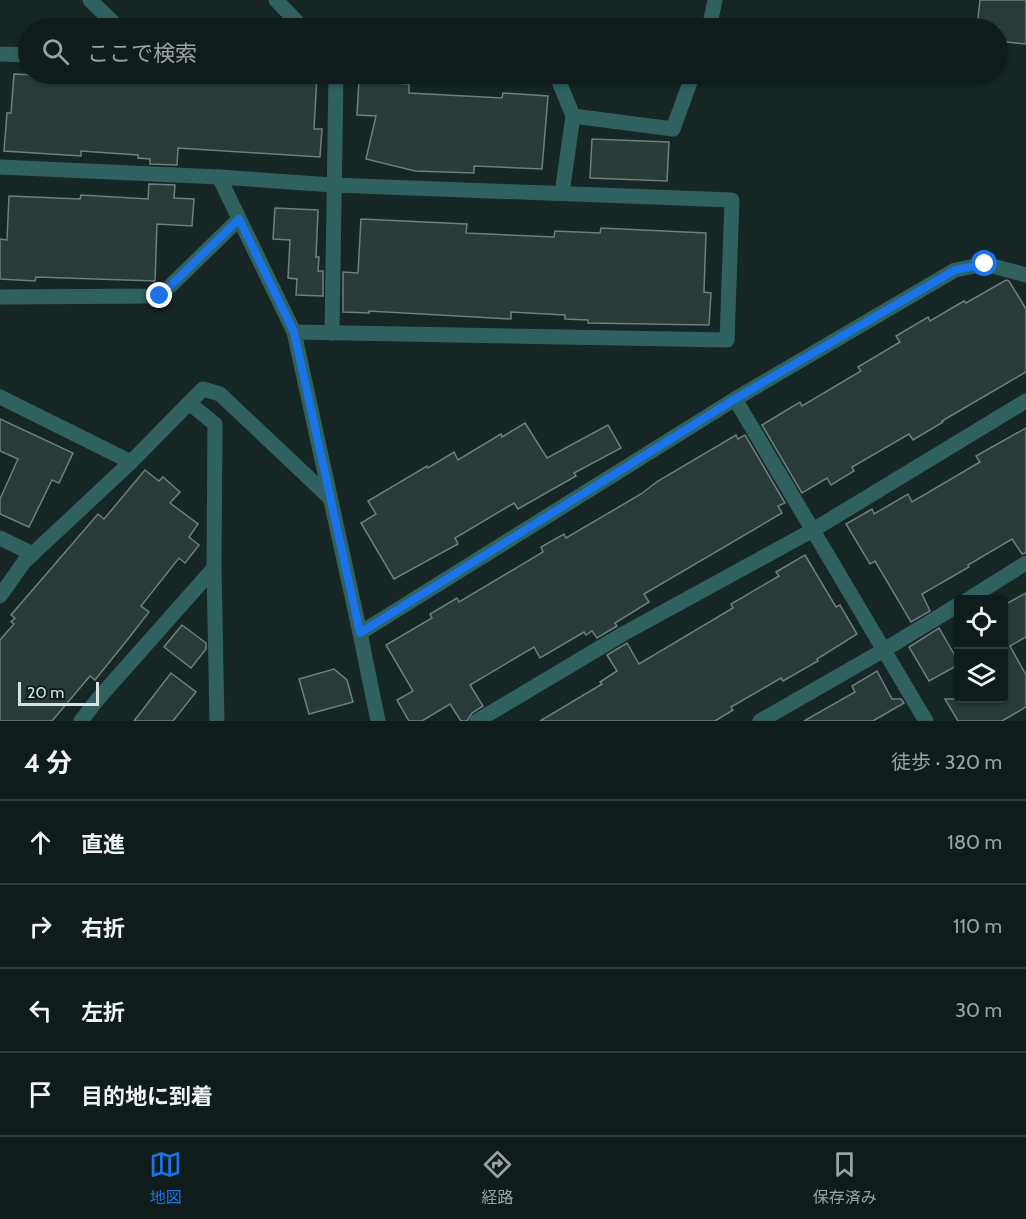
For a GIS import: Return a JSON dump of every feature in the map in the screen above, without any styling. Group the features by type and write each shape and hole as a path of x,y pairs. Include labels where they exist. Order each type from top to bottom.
{"street":[{"path":"90,0 109,18"},
{"path":"276,0 293,18"},
{"path":"711,18 715,0"},
{"path":"0,54 18,55"},
{"path":"332,333 336,84"},
{"path":"560,84 573,116 562,193"},
{"path":"573,116 673,129 689,84"},
{"path":"0,167 219,177 333,185 732,200 727,340 294,332"},
{"path":"219,177 294,332 378,721"},
{"path":"0,297 160,296 239,219"},
{"path":"360,633 735,399 955,270 985,264 1026,275"},
{"path":"0,596 24,562 131,462 203,389 220,394 330,498"},
{"path":"0,397 131,462"},
{"path":"735,399 926,721"},
{"path":"477,721 623,634 813,530 1026,401"},
{"path":"189,403 215,424 214,568 217,721"},
{"path":"0,538 33,554"},
{"path":"975,595 1026,563"},
{"path":"81,721 214,568"},
{"path":"760,721 954,607"}],"building":[{"path":"980,0 1026,0 1026,44 1008,42 1008,18 978,18"},
{"path":"14,74 18,74 18,84 317,84 314,129 322,129 320,157 178,148 177,165 150,164 150,159 138,158 138,155 81,151 81,156 4,151 7,113 11,113"},
{"path":"359,84 409,84 409,93 502,98 503,93 548,96 542,169 474,166 474,173 415,171 366,159 376,116 357,115"},
{"path":"592,139 669,142 667,181 590,178"},
{"path":"149,184 175,185 174,198 194,199 192,226 157,224 155,281 36,277 35,281 0,279 0,239 7,240 9,196 80,199 81,195 148,199"},
{"path":"275,208 318,210 316,257 319,257 318,271 323,271 323,296 296,295 297,279 288,278 290,240 273,239"},
{"path":"361,219 467,224 466,233 554,237 555,231 600,233 601,228 706,233 704,292 711,293 709,325 588,323 588,320 565,319 565,315 511,312 511,319 369,311 369,313 343,312 343,272 358,273"},
{"path":"1006,280 1009,281 1026,309 1026,372 913,440 909,434 852,467 854,471 831,485 827,478 802,493 762,425 800,402 802,406 861,371 858,367 900,342 896,336 928,317 930,321"},
{"path":"0,419 73,453 59,483 52,480 29,527 0,514 0,499 18,459 0,451"},
{"path":"525,423 547,458 608,425 621,448 574,473 576,476 518,509 514,503 455,538 458,544 394,579 361,523 376,514 368,501 454,452 458,460 501,434 502,437"},
{"path":"1026,428 1026,553 1022,554 1012,539 968,565 969,567 922,594 930,611 911,622 875,561 870,564 846,524 872,509 874,514 908,494 912,502 980,462 976,456"},
{"path":"736,435 738,439 745,435 785,503 778,506 782,513 644,594 649,602 615,623 617,626 597,638 592,631 586,635 584,632 540,658 534,647 470,685 483,706 472,713 467,721 461,721 450,704 422,721 409,721 397,700 413,691 386,645 432,618 430,614 457,598 459,602 543,552 541,547 564,534 566,538"},
{"path":"145,470 159,481 163,477 180,492 170,503 198,524 189,537 199,545 185,563 179,558 141,606 149,612 128,639 95,680 90,676 52,721 0,721 0,640 14,624 11,622 15,618 11,615 98,514 104,519"},
{"path":"805,555 836,607 840,605 857,634 817,659 818,661 783,681 781,678 731,707 733,710 715,721 540,721 602,684 600,682 617,671 607,655 627,643 639,664 733,608 731,604 779,576 776,572"},
{"path":"1026,593 1026,637 1010,646 1026,675 1026,707 1002,721 958,721 945,699 954,699 954,703 1008,703 1008,603"},
{"path":"182,625 206,643 206,649 191,668 164,647"},
{"path":"939,628 954,654 954,667 929,681 909,647"},
{"path":"334,669 347,680 353,702 309,714 299,679"},
{"path":"877,671 892,699 901,699 904,703 873,721 804,721 855,692 852,686"},
{"path":"171,673 196,692 173,721 134,721"}],"route":[{"path":"160,296 239,219 294,332 360,633 735,399 955,270 985,264"}]}
